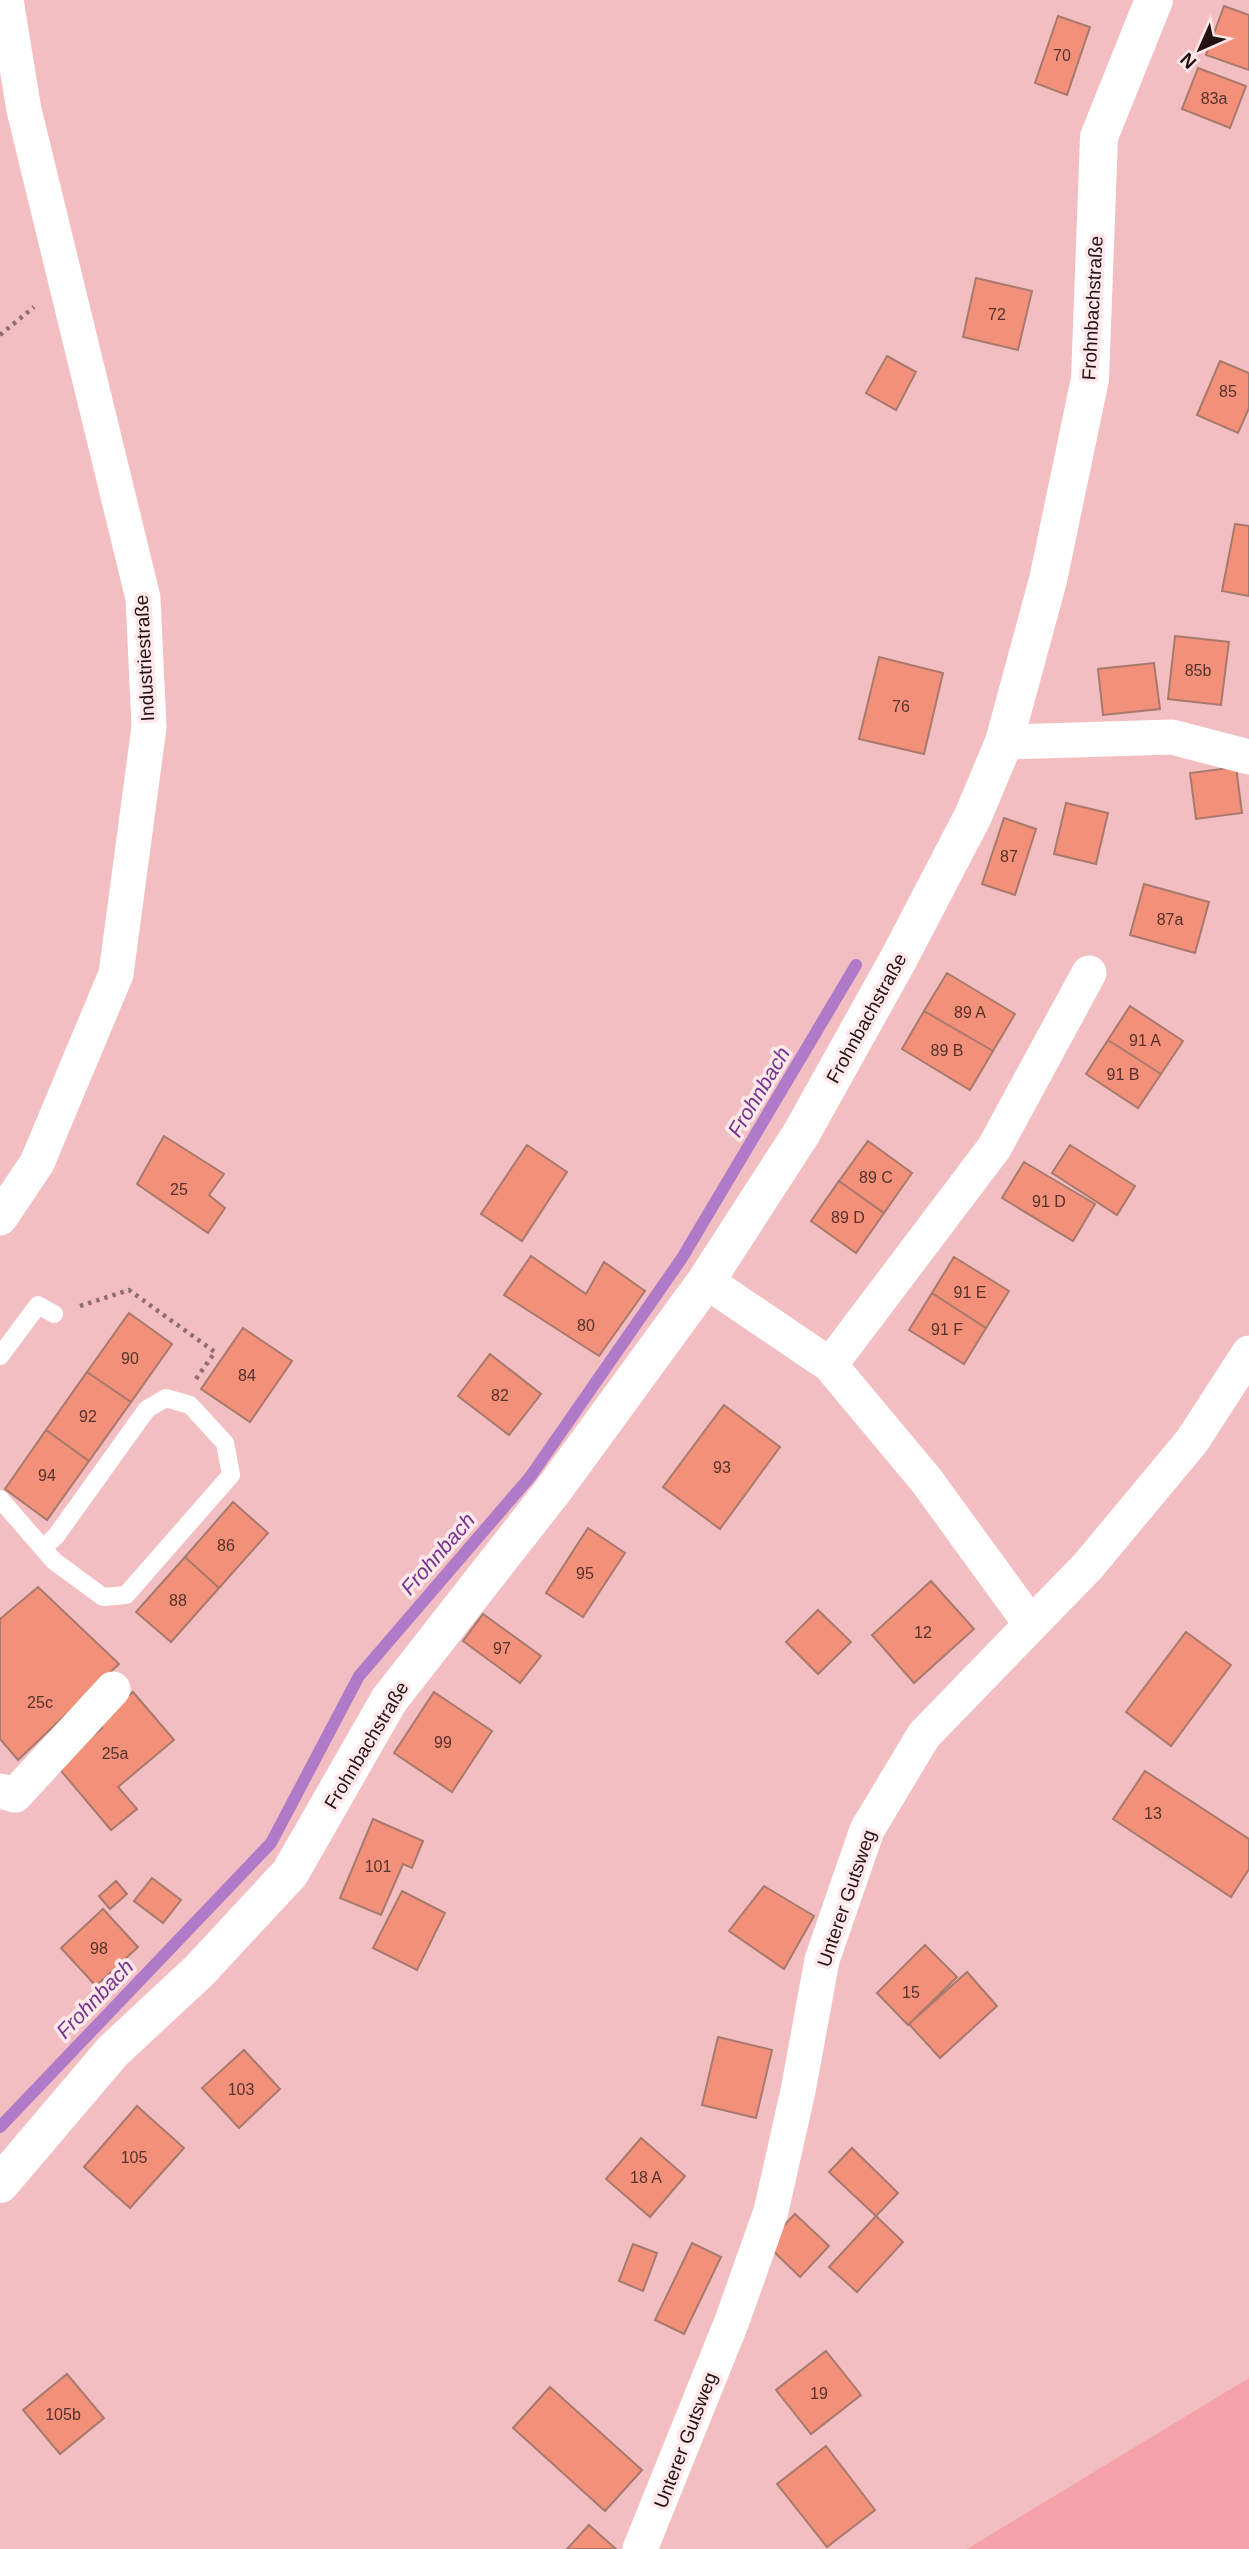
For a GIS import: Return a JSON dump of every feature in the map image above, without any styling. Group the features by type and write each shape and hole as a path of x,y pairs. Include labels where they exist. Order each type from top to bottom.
{"street":[{"name":"Industriestraße","path":"0,1218 37,1163 116,974 149,727 143,598 24,110 6,0"},
{"name":"Frohnbachstraße","path":"0,2184 113,2051 199,1971 290,1873 389,1700 555,1488 706,1281 801,1134 899,958 973,817 1004,743 1048,580 1090,379 1099,137 1154,0"},
{"path":"1004,743 1172,737 1249,757"},
{"path":"830,1365 994,1148 1089,973"},
{"path":"706,1281 830,1365 926,1480 1030,1623"},
{"name":"Unterer Gutsweg","path":"640,2549 732,2321 771,2211 798,2091 822,1959 867,1830 924,1735 1088,1566 1192,1441 1249,1353"},
{"path":"0,1790 15,1796 113,1689"}],"lane":[{"path":"0,1356 38,1305 54,1314"},
{"path":"0,1499 54,1561 103,1597 126,1595 231,1475 225,1443 190,1405 166,1398 146,1409 56,1536 43,1548"}],"path":[{"path":"54,1314 129,1290 215,1352 180,1402"}],"shaded area":[{"path":"1249,2378 1249,2549 967,2549"}],"building":[{"path":"1224,6 1249,15 1249,70 1206,55"},
{"path":"1058,16 1090,27 1067,95 1035,83"},
{"path":"1198,68 1246,86 1230,128 1182,109"},
{"path":"976,278 1032,291 1018,350 963,337"},
{"path":"887,356 916,372 896,410 866,393"},
{"path":"1220,361 1249,373 1249,408 1238,433 1197,415"},
{"path":"1235,524 1249,526 1249,596 1222,591"},
{"path":"1175,636 1229,642 1221,705 1168,699"},
{"path":"879,657 943,673 924,754 859,739"},
{"path":"1154,663 1160,709 1103,715 1098,669"},
{"path":"1236,767 1242,813 1196,819 1190,773"},
{"path":"1066,803 1108,813 1096,864 1054,854"},
{"path":"1004,818 1036,829 1015,895 982,884"},
{"path":"1144,884 1209,902 1195,953 1130,935"},
{"path":"947,973 1015,1014 993,1051 924,1011"},
{"path":"1130,1006 1183,1041 1161,1074 1108,1040"},
{"path":"924,1011 993,1051 970,1090 902,1049"},
{"path":"1108,1040 1161,1074 1138,1108 1086,1074"},
{"path":"164,1136 224,1174 209,1195 225,1208 208,1233 137,1184"},
{"path":"868,1141 912,1173 884,1213 839,1181"},
{"path":"527,1145 567,1172 522,1241 481,1214"},
{"path":"1070,1145 1135,1186 1117,1215 1052,1173"},
{"path":"1024,1162 1095,1204 1073,1241 1002,1198"},
{"path":"839,1181 884,1213 856,1253 811,1221"},
{"path":"531,1256 586,1294 604,1262 645,1291 599,1356 504,1295"},
{"path":"954,1257 1009,1291 986,1328 932,1293"},
{"path":"932,1293 986,1328 964,1364 909,1330"},
{"path":"129,1313 172,1344 131,1402 87,1372"},
{"path":"243,1328 292,1361 250,1422 201,1389"},
{"path":"490,1354 541,1394 509,1435 458,1396"},
{"path":"87,1372 131,1402 89,1461 46,1430"},
{"path":"724,1405 780,1447 720,1529 663,1487"},
{"path":"46,1430 89,1461 47,1520 5,1489"},
{"path":"233,1502 268,1533 219,1588 185,1557"},
{"path":"588,1528 625,1553 583,1617 546,1593"},
{"path":"185,1557 219,1588 171,1642 136,1612"},
{"path":"931,1581 974,1629 914,1683 872,1635"},
{"path":"38,1587 119,1664 18,1760 0,1739 0,1619"},
{"path":"818,1610 851,1642 818,1674 786,1642"},
{"path":"483,1614 541,1656 520,1683 463,1641"},
{"path":"1186,1632 1231,1665 1171,1746 1126,1712"},
{"path":"133,1692 174,1740 118,1787 137,1809 111,1830 57,1766 102,1728 97,1722"},
{"path":"434,1692 492,1731 452,1792 394,1753"},
{"path":"1145,1771 1249,1839 1249,1869 1231,1897 1113,1819"},
{"path":"373,1819 423,1841 412,1868 403,1864 381,1915 340,1898"},
{"path":"152,1878 181,1900 163,1923 134,1901"},
{"path":"116,1881 127,1894 110,1909 99,1896"},
{"path":"764,1886 814,1916 784,1969 729,1931"},
{"path":"402,1891 445,1913 417,1970 373,1948"},
{"path":"103,1909 138,1947 96,1986 61,1948"},
{"path":"925,1945 957,1977 908,2025 877,1993"},
{"path":"967,1972 997,2006 940,2058 909,2024"},
{"path":"718,2037 772,2050 756,2118 702,2105"},
{"path":"244,2050 280,2089 239,2128 202,2088"},
{"path":"137,2106 184,2148 130,2208 84,2167"},
{"path":"641,2138 685,2176 650,2217 606,2179"},
{"path":"852,2148 898,2193 876,2216 829,2172"},
{"path":"795,2214 829,2246 800,2277 766,2244"},
{"path":"876,2216 903,2242 857,2292 829,2267"},
{"path":"692,2243 721,2257 684,2334 655,2320"},
{"path":"633,2244 657,2253 643,2291 619,2281"},
{"path":"826,2351 861,2395 811,2434 776,2390"},
{"path":"67,2374 104,2418 60,2454 23,2410"},
{"path":"550,2387 642,2470 605,2511 513,2428"},
{"path":"826,2446 875,2510 827,2547 777,2484"},
{"path":"589,2525 616,2549 567,2549"}],"waterway":[{"name":"Frohnbach","path":"0,2127 271,1843 359,1676 530,1477 682,1258 856,965"}]}
